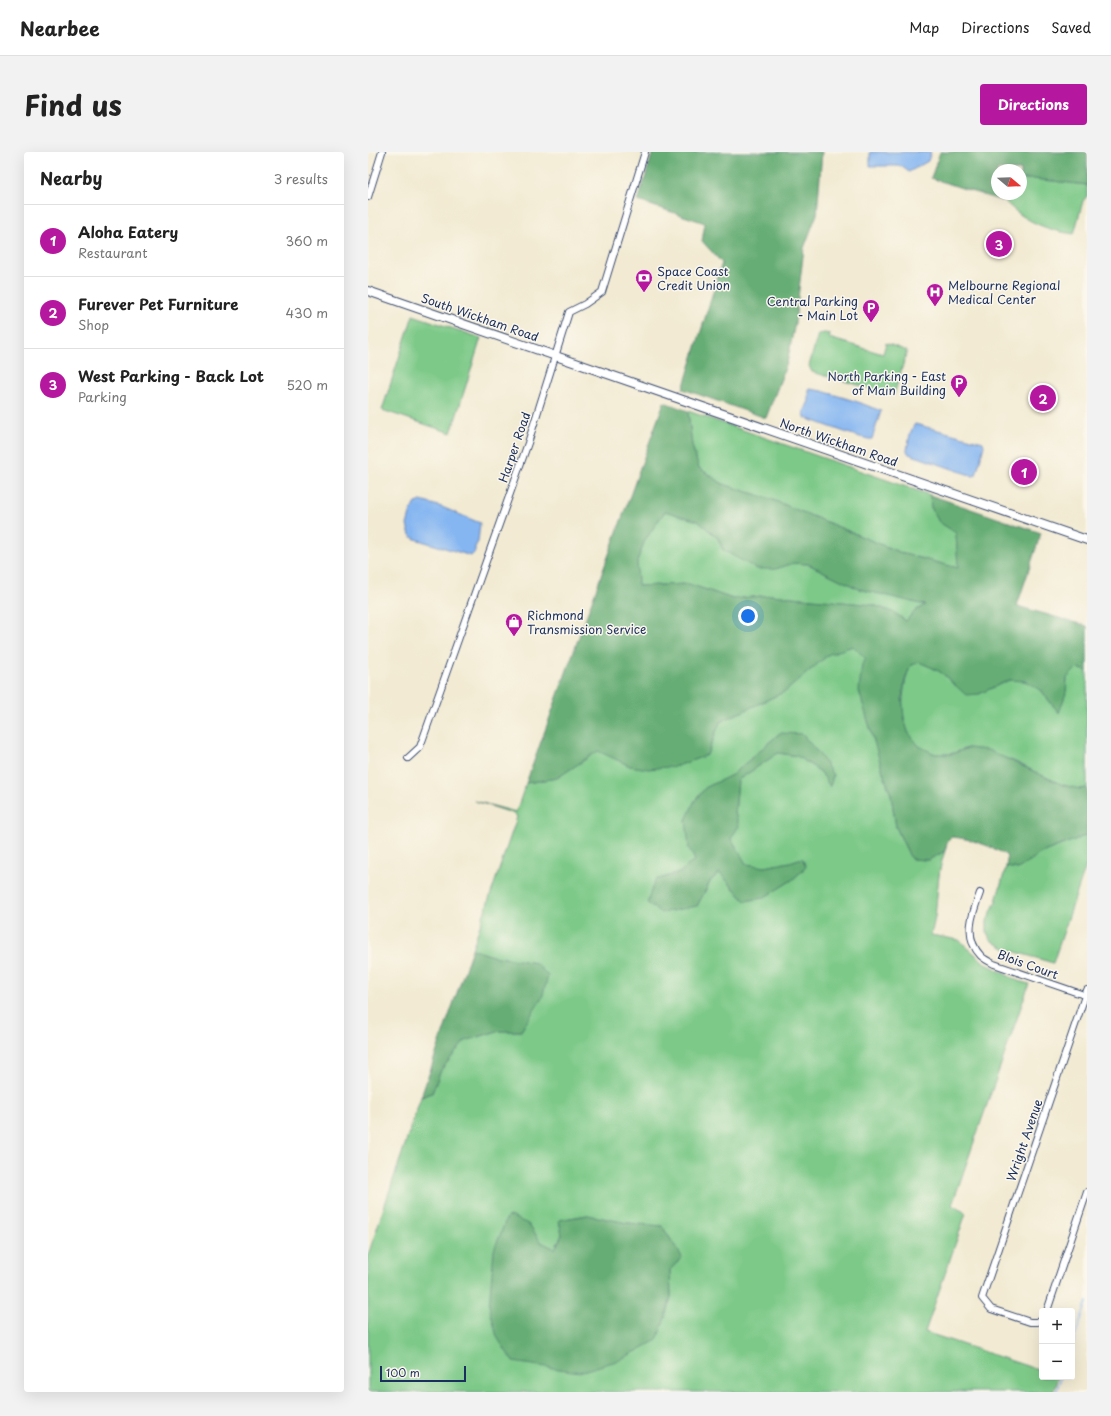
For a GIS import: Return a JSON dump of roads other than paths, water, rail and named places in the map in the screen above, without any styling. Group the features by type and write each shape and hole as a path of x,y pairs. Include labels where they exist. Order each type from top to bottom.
{"main road":[{"name":"South Wickham Road","path":"368,291 584,366"},
{"name":"North Wickham Road","path":"584,366 1087,540"}],"street":[{"path":"368,197 382,152"},
{"name":"Harper Road","path":"408,758 420,747 528,444 569,312 585,304 602,292 645,152"},
{"name":"Blois Court","path":"980,893 971,916 970,935 974,947 981,957 994,964 1086,994"},
{"name":"Wright Avenue","path":"1039,1321 1030,1322 991,1309 982,1298 1086,994"},
{"path":"1048,1308 1087,1192"}],"water":[{"path":"870,152 931,152 928,161 909,172 901,166 870,166"},
{"path":"809,389 822,391 858,402 881,411 872,439 851,434 805,418 804,412 809,401"},
{"path":"915,424 983,442 984,446 976,475 973,476 909,454 907,451 909,441"},
{"path":"421,501 442,507 480,523 478,542 475,547 475,552 471,556 415,539 410,535 407,525 410,514 414,504"}],"waterway":[{"path":"1073,1344 1087,1302"},
{"path":"1056,1392 1060,1380"}],"place":[{"name":"West Parking - Back Lot","path":"999,244"},
{"name":"Space Coast Credit Union","path":"644,293"},
{"name":"Melbourne Regional Medical Center","path":"935,307"},
{"name":"Central Parking - Main Lot","path":"871,323"},
{"name":"North Parking - East of Main Building","path":"959,398"},
{"name":"Furever Pet Furniture","path":"1043,398"},
{"name":"Aloha Eatery","path":"1024,472"},
{"name":"Richmond Transmission Service","path":"514,637"}]}
